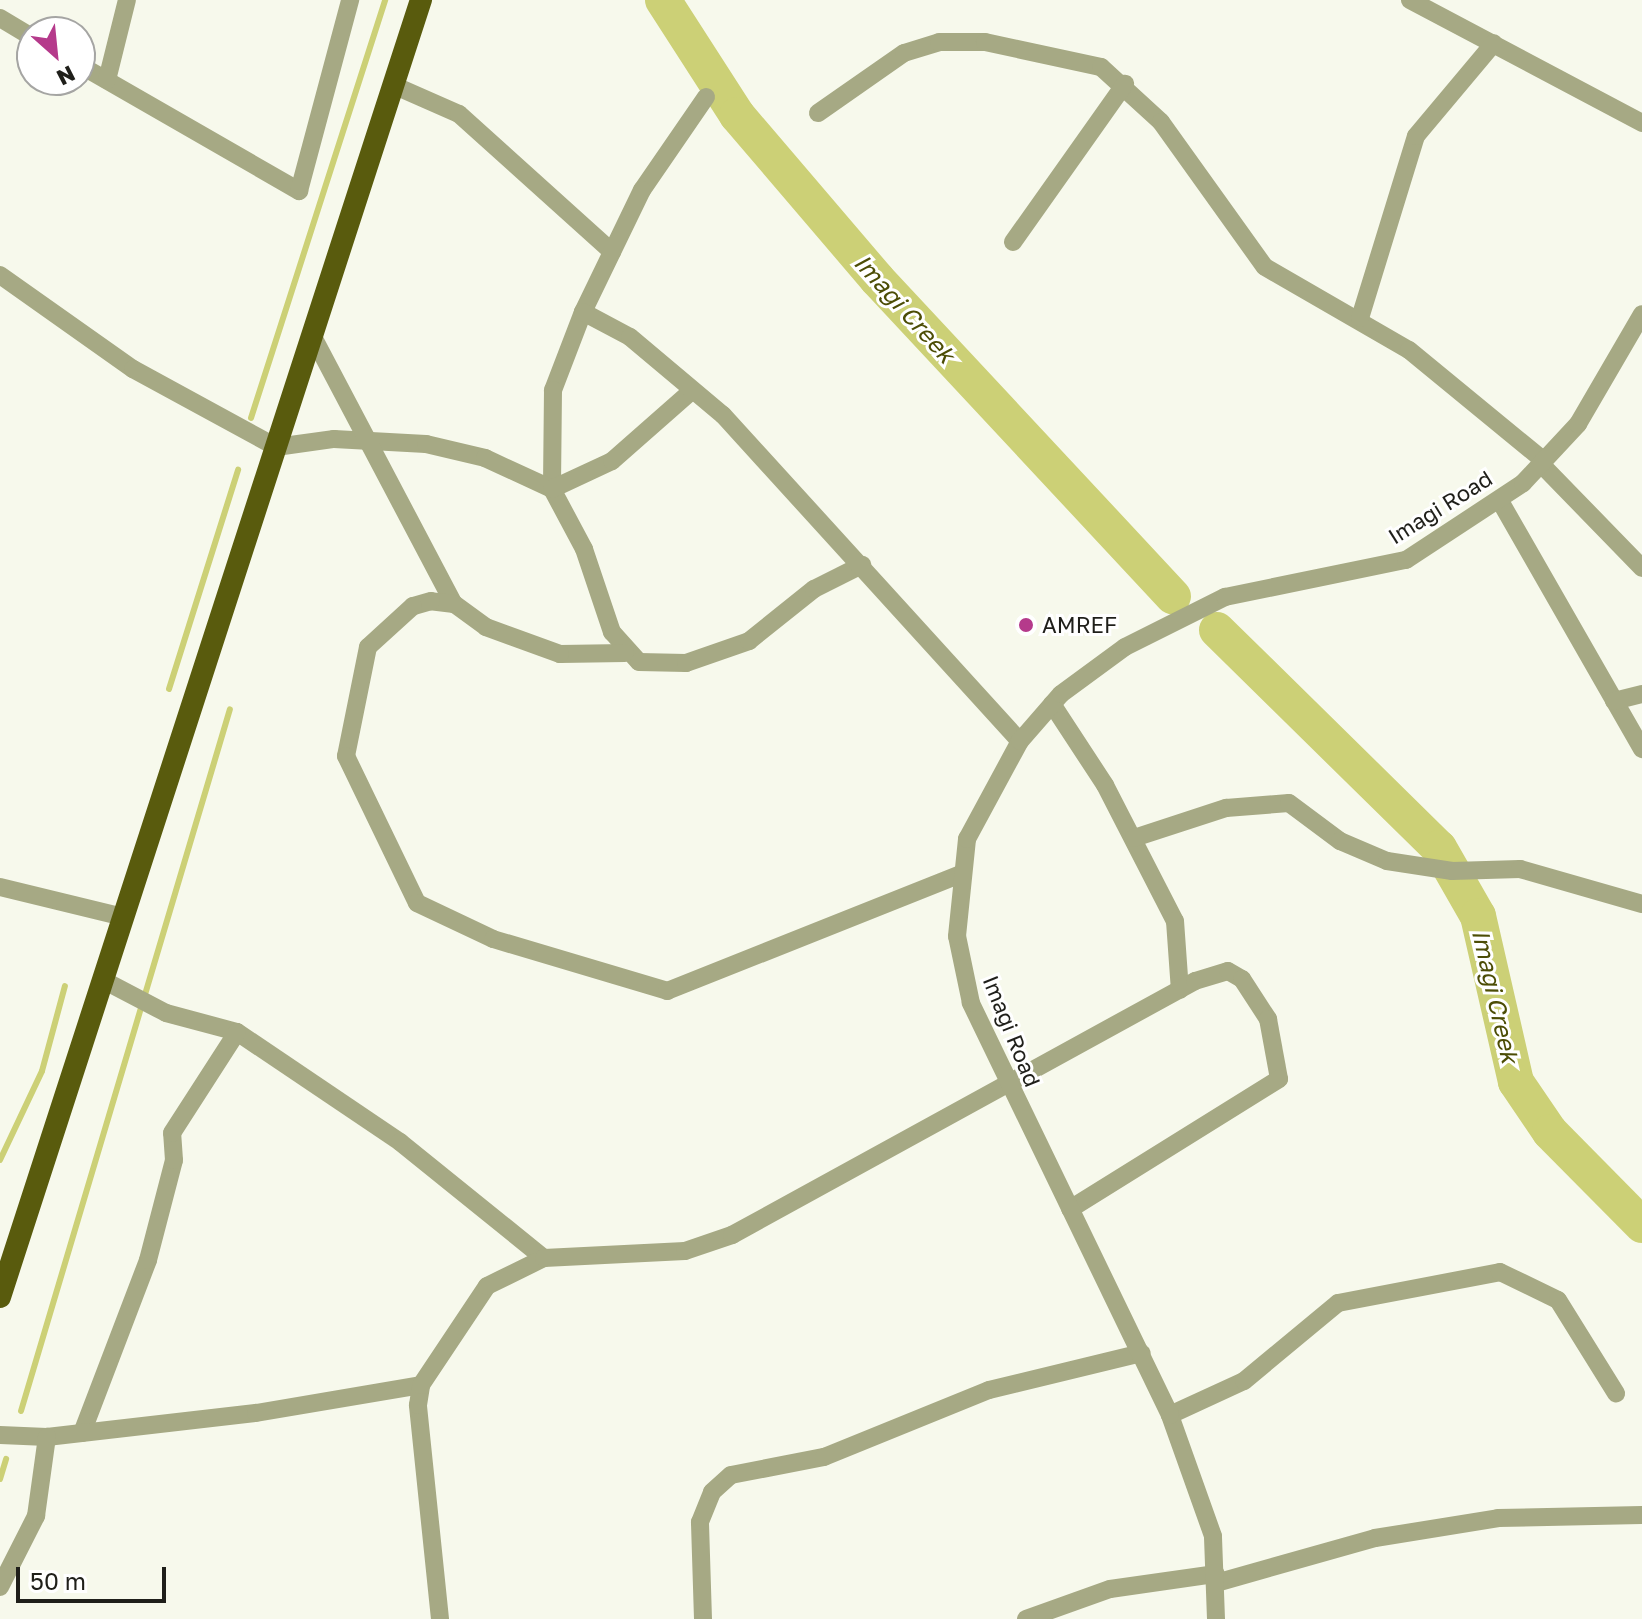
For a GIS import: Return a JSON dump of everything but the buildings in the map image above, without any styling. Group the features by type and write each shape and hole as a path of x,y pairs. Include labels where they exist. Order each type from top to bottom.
{"highway":[{"path":"0,1297 421,0"}],"street":[{"path":"107,80 127,0"},
{"path":"96,74 299,191 350,0"},
{"path":"1410,0 1642,123"},
{"path":"818,113 904,53 939,42 1043,51 1101,67 1125,84 1265,267 1360,318 1543,463 1642,568"},
{"path":"1360,318 1416,136 1494,43"},
{"path":"1013,242 1125,84"},
{"path":"393,85 459,114 612,252"},
{"path":"625,653 575,528 552,489 553,390 583,312 612,252 673,138 706,97"},
{"path":"0,275 133,369 276,447 366,442 459,449 552,489 612,461 689,393"},
{"path":"583,312 630,337 689,393 723,415 1020,741"},
{"name":"Imagi Road","path":"1216,1619 1213,1536 1170,1415 1009,1089 961,966 959,875 979,807 1020,741 1052,704 1125,647 1225,597 1406,560 1500,501 1543,463 1578,424 1642,314"},
{"path":"312,335 454,604 519,643 593,658 625,653 666,666 749,641 814,589 862,565"},
{"path":"1500,501 1642,749"},
{"path":"454,604 413,606 368,647 346,756 401,882 441,917 667,991 959,875"},
{"path":"1614,701 1642,694"},
{"path":"1052,704 1134,838 1175,921 1180,990"},
{"path":"1134,838 1226,808 1289,803 1340,841 1387,861 1452,871 1520,869 1642,904"},
{"path":"0,887 123,917"},
{"path":"440,1619 417,1435 421,1385 487,1286 544,1258 685,1251 732,1235 1009,1089 1180,990 1228,971 1242,979 1268,1019 1279,1079 1070,1209"},
{"path":"103,980 166,1013 237,1032 400,1142 544,1258"},
{"path":"82,1433 148,1260 174,1160 172,1133 237,1032"},
{"path":"1170,1415 1244,1381 1338,1303 1500,1272 1558,1300 1616,1393"},
{"path":"703,1619 700,1522 712,1492 731,1475 824,1457 989,1390 1142,1353"},
{"path":"0,1435 47,1437 82,1433 421,1385"},
{"path":"0,1587 36,1516 47,1437"},
{"path":"1026,1619 1110,1589 1216,1579 1375,1538 1498,1518 1642,1515"}],"waterway":[{"path":"251,418 385,0"},
{"name":"Imagi Creek","path":"663,0 737,115 877,279 1173,596"},
{"path":"169,689 238,470"},
{"name":"Imagi Creek","path":"1217,630 1439,848 1478,916 1516,1082 1550,1132 1642,1225"},
{"path":"21,1411 230,709"},
{"path":"0,1160 42,1071 65,986"},
{"path":"0,1479 6,1459"}],"place":[{"name":"AMREF","path":"1026,625"}]}
